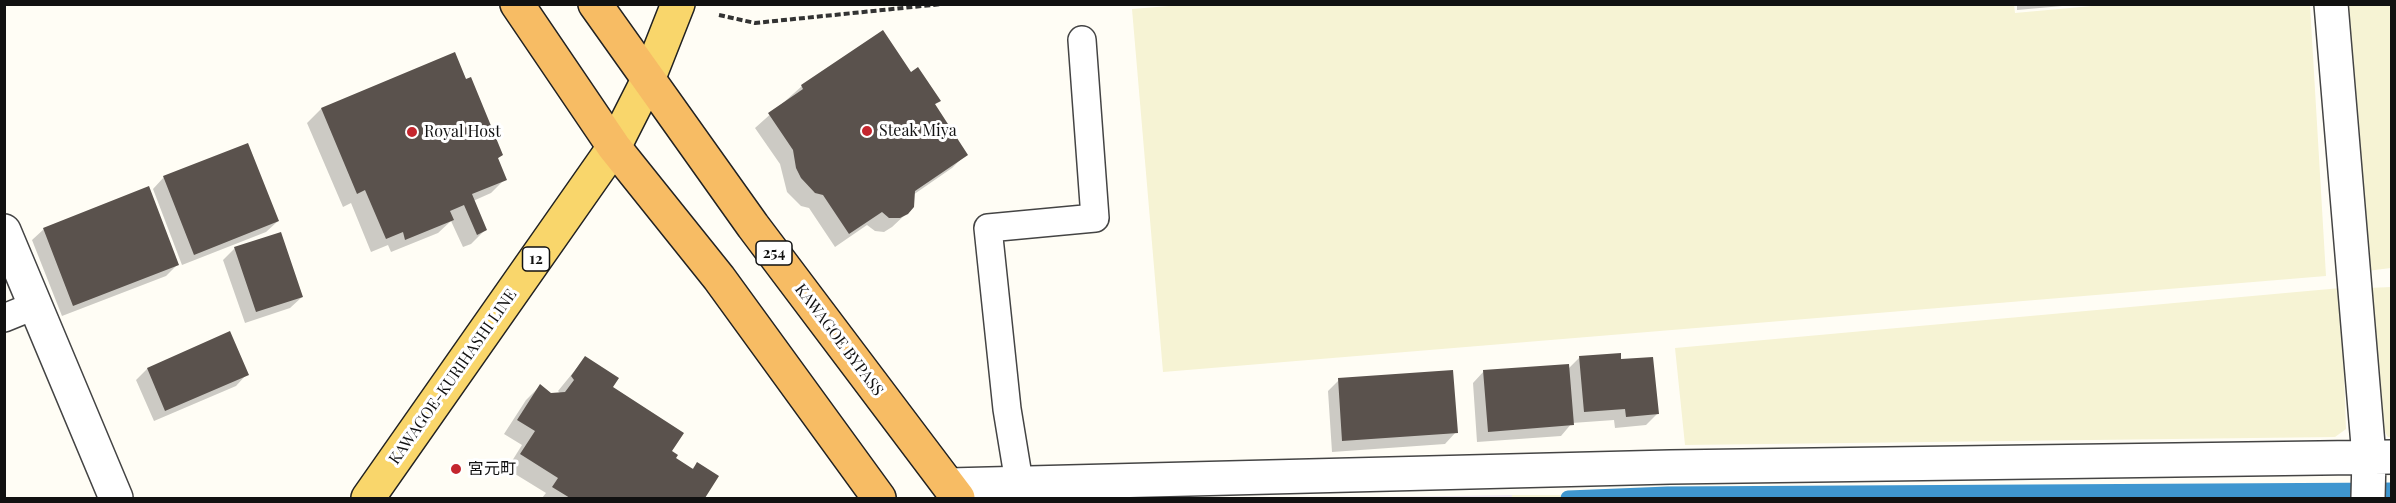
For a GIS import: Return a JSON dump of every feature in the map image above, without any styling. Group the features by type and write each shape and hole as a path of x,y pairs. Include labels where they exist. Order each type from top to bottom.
{"highway":[{"path":"518,4 614,147 719,278 879,498"},
{"name":"KAWAGOE BYPASS","path":"595,4 753,226 953,492"}],"main road":[{"name":"KAWAGOE-KURIHASHI LINE","path":"368,498 614,147 648,80 677,5"}],"street":[{"path":"2331,4 2380,457 2368,498"},
{"path":"4,231 116,498"},
{"path":"953,492 1019,482 1670,467 2380,457"}],"lane":[{"path":"1019,482 1007,409 988,228 1095,218 1082,40"},
{"path":"4,318 36,305"}],"path":[{"path":"677,5 755,22 942,4"}],"shaded area":[{"path":"2014,4 2015,13 2114,4 2310,5 2326,276 1163,372 1132,9 1181,5"},
{"path":"2345,5 2391,5 2391,268 2367,271"},
{"path":"2391,287 2391,437 2388,437 2381,426 2368,288"},
{"path":"2341,288 2346,429 2335,437 1685,445 1675,348"},
{"path":"1512,495 1512,498 1317,498"},
{"path":"1512,495 2351,497 2351,498 1512,498"}],"building":[{"name":"Steak Miya","path":"883,30 911,72 918,67 941,101 935,104 968,155 915,191 914,207 908,214 900,218 889,218 882,212 849,234 823,195 815,193 801,178 796,168 793,150 768,113 803,89 801,85"},
{"name":"Royal Host","path":"455,52 466,79 471,77 503,155 498,158 507,180 472,194 487,230 477,235 464,205 450,211 454,220 405,240 403,232 386,239 365,190 357,194 321,108"},
{"path":"248,143 279,221 194,255 163,176"},
{"path":"149,186 179,265 73,306 43,228"},
{"path":"281,232 303,297 256,312 234,247"},
{"path":"230,331 249,375 165,411 147,368"},
{"path":"1621,353 1621,359 1653,357 1659,414 1626,417 1625,409 1584,412 1579,356"},
{"path":"585,356 619,378 613,387 684,433 672,451 678,455 676,458 693,469 697,462 719,476 705,498 570,498 552,487 558,478 520,454 535,431 517,420 540,384 551,393 565,392 574,380 571,376"},
{"path":"1569,364 1574,425 1488,432 1483,370"},
{"path":"1453,370 1458,433 1342,441 1338,378"}],"waterway":[{"path":"1568,498 1668,494 2392,490"}],"place":[{"name":"Steak Miya","path":"867,131"},
{"name":"Royal Host","path":"412,132"},
{"name":"宮元町","path":"456,469"}]}
